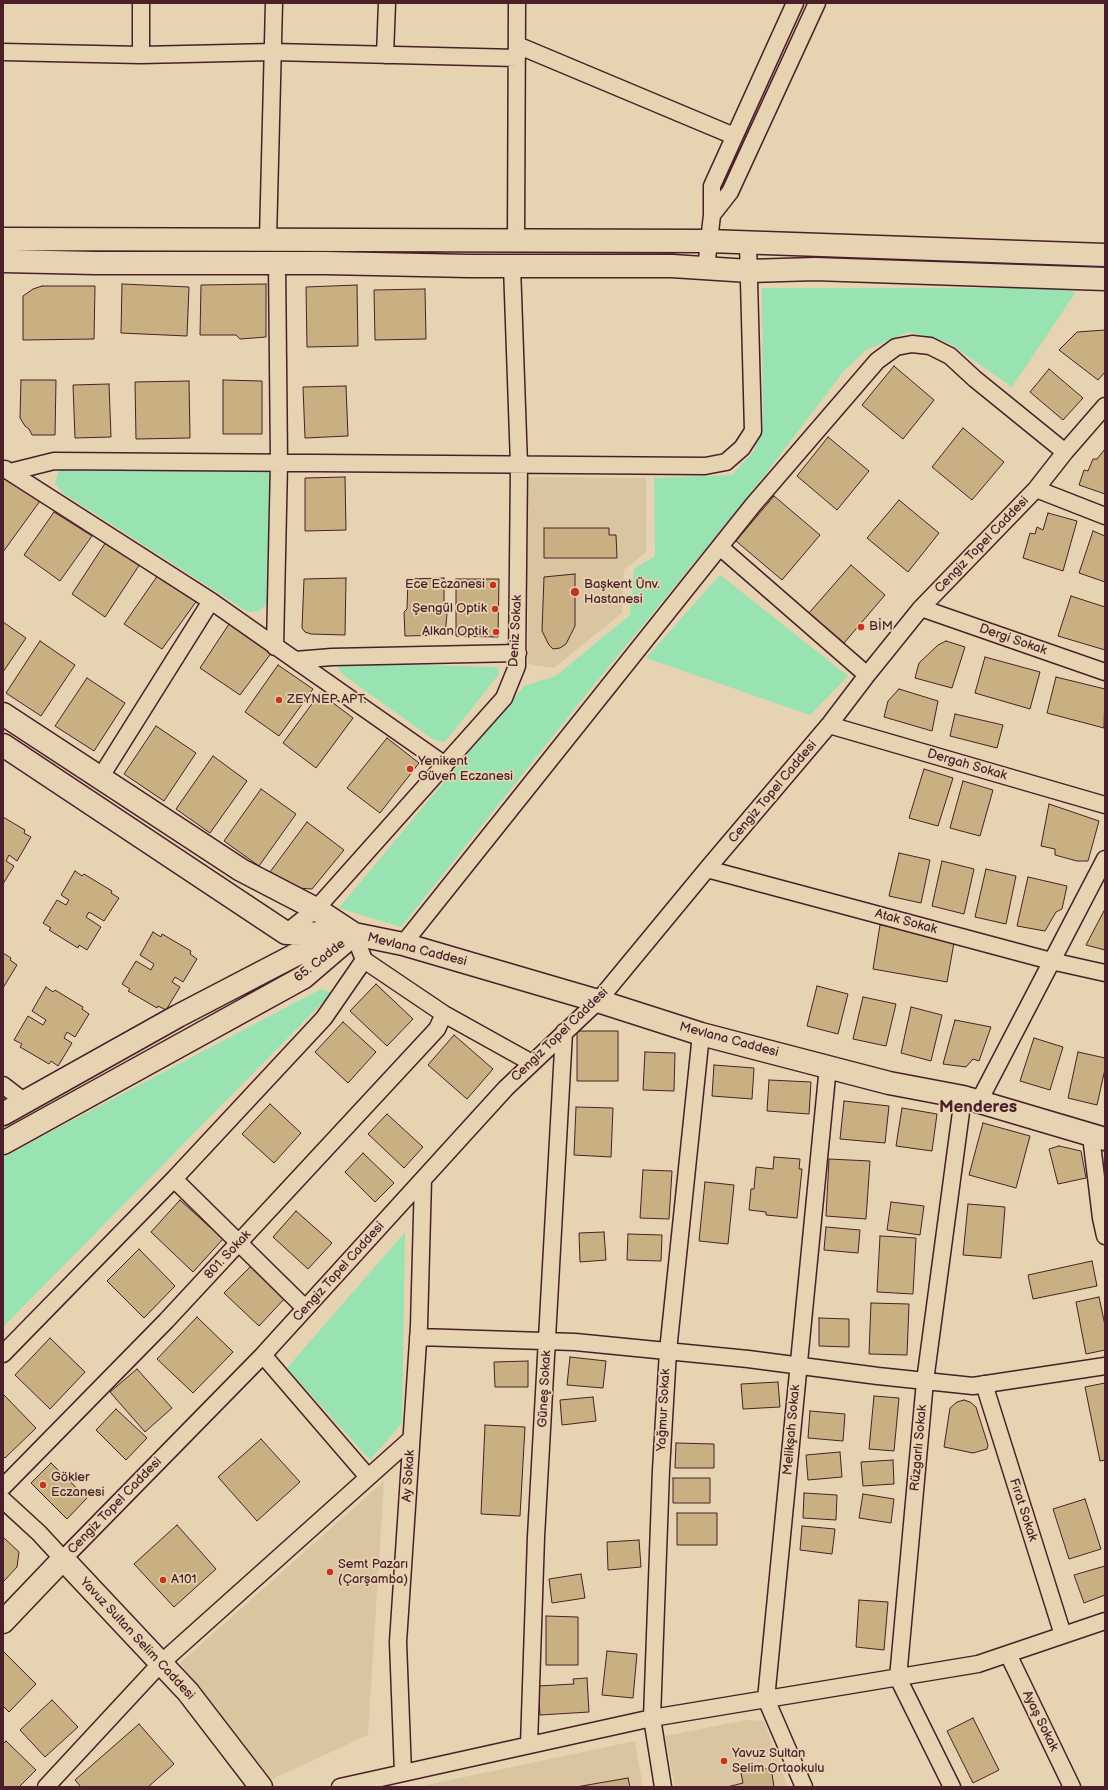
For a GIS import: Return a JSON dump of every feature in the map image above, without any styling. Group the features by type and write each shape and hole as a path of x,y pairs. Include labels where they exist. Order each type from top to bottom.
{"main road":[{"path":"3,239 708,241 1105,255"},
{"path":"3,261 96,263 672,266 749,271 814,269 1105,279"},
{"path":"3,714 241,870 316,909 354,934"},
{"path":"3,746 286,933 354,934"},
{"name":"Mevlana Caddesi","path":"354,934 403,944 598,1001 701,1034 889,1083 970,1100 1098,1137"},
{"name":"65. Cadde","path":"3,1114 178,1016 299,953 354,934"},
{"name":"65. Cadde","path":"3,1143 304,977 354,934"},
{"name":"Cengiz Topel Caddesi","path":"3,1622 63,1559"},
{"name":"Yavuz Sultan Selim Caddesi","path":"63,1559 188,1692 261,1787"}],"street":[{"path":"141,3 141,55"},
{"path":"268,239 274,3"},
{"path":"384,55 387,3"},
{"path":"516,240 517,3"},
{"path":"706,268 712,215 712,186 795,3"},
{"path":"712,215 730,192 817,3"},
{"path":"3,52 141,55 273,52 384,55 517,51 734,136"},
{"path":"6,470 54,461 705,466 726,462 742,448 752,431 748,243"},
{"path":"275,646 279,463 277,263"},
{"name":"Deniz Sokak","path":"286,933 316,909 504,698 517,666 519,465 512,266"},
{"path":"403,944 720,547 877,361 896,347 912,344 930,346 950,356 975,379 1065,452"},
{"name":"Cengiz Topel Caddesi","path":"63,1559 263,1355 506,1088 598,1001 829,725 921,608 1036,489 1065,452 1105,406"},
{"path":"6,470 211,601 445,765"},
{"path":"1036,489 1105,516"},
{"path":"720,547 867,675"},
{"path":"100,778 211,601"},
{"name":"Dergi Sokak","path":"921,608 1105,672"},
{"path":"295,660 332,657 518,653"},
{"name":"Dergah Sokak","path":"829,725 1105,805"},
{"name":"Rüzgarlı Sokak","path":"898,1678 925,1381 970,1100 1051,960 1105,859"},
{"name":"Atak Sokak","path":"707,869 1105,973"},
{"path":"354,934 364,960 444,1014 532,1063"},
{"path":"3,1354 174,1179 324,1018 364,960"},
{"name":"801. Sokak","path":"3,1487 166,1321 239,1243 437,1029 444,1014"},
{"name":"Güneş Sokak","path":"529,1745 536,1537 564,1032"},
{"name":"Yağmur Sokak","path":"663,1787 652,1718 661,1470 668,1351 701,1034"},
{"name":"Melikşah Sokak","path":"804,1787 766,1699 828,1066"},
{"path":"3,1084 25,1102"},
{"path":"1098,1137 1101,1218 1105,1236"},
{"path":"174,1179 305,1308"},
{"name":"Ay Sokak","path":"403,1773 398,1642 418,1337 423,1179"},
{"path":"418,1337 548,1342 668,1351 973,1386 1105,1366"},
{"path":"263,1355 368,1477"},
{"name":"Fırat Sokak","path":"984,1384 1063,1635"},
{"path":"47,1786 161,1663 411,1438"},
{"name":"Yavuz Sultan Selim Caddesi","path":"3,1500 39,1533 63,1559"},
{"path":"340,1787 652,1718 978,1664 1105,1621"},
{"name":"Ayaş Sokak","path":"1008,1654 1072,1787"},
{"path":"898,1678 952,1787"}],"shaded area":[{"name":"Başkent Ünv. Hastanesi","path":"527,477 646,478 646,552 624,570 622,613 554,668 528,664"},
{"name":"Semt Pazarı (Çarşamba)","path":"384,1481 368,1735 270,1780 180,1663"},
{"name":"Yavuz Sultan Selim Ortaokulu","path":"746,1720 764,1721 788,1787 675,1787 665,1736"},
{"path":"635,1741 643,1787 417,1787"}],"green space":[{"path":"762,288 1069,288 1075,293 1012,387 949,343 909,332 866,350 843,372 748,497 584,697 401,927 339,908 524,686 556,676 630,615 634,569 655,556 654,478 732,475 754,451 763,423"},
{"path":"258,467 270,472 271,483 269,597 266,604 259,611 248,612 64,494 55,484 58,472 66,469"},
{"path":"720,575 848,676 810,715 646,658"},
{"path":"343,663 498,667 499,674 445,742 434,740 341,673 338,668"},
{"path":"321,989 332,993 3,1327 3,1157"},
{"path":"405,1232 402,1423 370,1460 287,1368"}],"building":[{"path":"122,284 189,287 187,336 121,333"},
{"path":"266,284 266,337 240,339 236,335 200,335 201,285"},
{"path":"357,285 358,346 307,347 306,287"},
{"path":"42,286 95,286 94,339 23,340 23,296 33,289"},
{"path":"425,289 426,339 375,340 374,290"},
{"path":"1105,330 1105,372 1098,380 1059,350 1077,332"},
{"path":"894,366 934,400 903,439 862,405"},
{"path":"1049,369 1083,398 1063,420 1030,392"},
{"path":"21,380 56,380 55,435 32,435 20,418"},
{"path":"223,380 262,381 262,434 223,434"},
{"path":"189,381 190,438 136,439 135,382"},
{"path":"109,384 111,437 75,438 73,385"},
{"path":"346,386 348,436 305,438 303,387"},
{"path":"963,428 1004,462 972,500 932,467"},
{"path":"828,437 869,471 837,510 797,476"},
{"path":"1105,449 1105,494 1079,485 1084,470 1088,471 1093,459 1097,459"},
{"path":"345,477 346,530 305,531 305,478"},
{"path":"3,478 40,501 3,552"},
{"path":"774,496 820,535 782,580 736,541"},
{"path":"899,500 939,533 908,572 867,538"},
{"path":"54,512 92,536 60,581 24,555"},
{"path":"1048,513 1077,521 1063,571 1023,558 1030,533 1035,534 1037,527 1043,530"},
{"path":"544,528 609,528 609,535 616,535 617,558 544,558"},
{"path":"1093,531 1105,536 1105,582 1079,573"},
{"path":"106,542 140,564 105,617 72,594"},
{"path":"851,565 885,595 844,643 809,613"},
{"path":"575,574 575,626 566,644 560,648 553,649 549,645 542,631 544,577"},
{"path":"158,575 198,599 162,649 124,624"},
{"path":"346,578 345,635 311,634 305,632 302,628 304,579"},
{"path":"444,578 444,611 447,614 445,635 405,636 404,612 407,609 408,579"},
{"path":"456,579 499,579 498,637 456,636"},
{"path":"1071,596 1105,607 1105,650 1058,636"},
{"path":"231,621 272,652 240,695 200,668"},
{"path":"3,622 26,638 3,672"},
{"path":"40,641 75,665 41,716 6,693"},
{"path":"946,641 965,647 952,688 915,678 919,663 938,645"},
{"path":"985,657 1040,672 1030,709 975,693"},
{"name":"ZEYNEP APT.","path":"278,665 313,689 279,736 245,712"},
{"path":"1056,677 1105,689 1104,728 1047,713"},
{"path":"87,678 125,703 94,751 55,726"},
{"path":"899,689 938,701 932,731 884,717 888,701"},
{"path":"320,693 353,718 316,768 283,743"},
{"path":"955,714 1003,725 997,748 950,736"},
{"path":"156,726 196,753 164,801 124,774"},
{"path":"387,738 419,763 380,813 347,788"},
{"path":"213,756 247,781 210,833 176,809"},
{"path":"924,769 953,778 938,826 909,818"},
{"path":"963,781 993,790 980,836 950,828"},
{"path":"261,789 296,814 259,866 224,841"},
{"path":"1049,804 1099,821 1088,861 1077,861 1055,855 1055,849 1041,846"},
{"path":"3,817 25,830 24,833 31,837 17,861 9,855 6,861 14,866 3,884"},
{"path":"307,822 344,850 312,889 297,888 270,872"},
{"path":"899,853 930,860 921,903 889,896"},
{"path":"942,861 974,869 964,914 932,906"},
{"path":"986,869 1016,876 1006,924 975,917"},
{"path":"75,871 82,876 84,874 112,891 111,893 119,898 104,921 89,912 86,917 101,927 87,950 79,945 78,948 49,930 51,928 43,923 57,900 66,905 69,900 61,895"},
{"path":"1028,877 1067,886 1062,909 1056,912 1045,931 1017,926"},
{"path":"1105,909 1105,950 1086,945"},
{"path":"880,925 955,937 947,982 873,969"},
{"path":"153,932 161,937 162,934 191,951 190,954 197,959 183,982 175,977 172,982 180,987 166,1010 158,1006 157,1008 128,991 130,989 122,984 136,961 151,970 154,964 140,955"},
{"path":"3,953 11,958 10,960 17,965 3,988"},
{"path":"376,984 413,1019 387,1046 350,1011"},
{"path":"817,986 848,994 838,1034 807,1026"},
{"path":"46,987 53,992 55,990 83,1007 82,1009 89,1014 75,1037 67,1032 64,1038 72,1043 58,1066 51,1061 49,1064 20,1047 22,1044 14,1040 28,1016 43,1025 46,1020 32,1011"},
{"path":"863,997 896,1004 886,1046 853,1039"},
{"path":"911,1007 942,1015 931,1061 901,1053"},
{"path":"955,1020 991,1027 979,1061 973,1059 966,1067 943,1064"},
{"path":"343,1022 376,1052 348,1083 315,1052"},
{"path":"577,1031 618,1031 618,1081 577,1081"},
{"path":"454,1035 493,1069 467,1099 428,1065"},
{"path":"1034,1038 1063,1047 1050,1090 1020,1081"},
{"path":"645,1052 675,1053 674,1091 643,1090"},
{"path":"1078,1052 1105,1058 1105,1069 1097,1105 1068,1098"},
{"path":"714,1065 754,1068 752,1099 712,1096"},
{"path":"769,1080 811,1082 809,1114 767,1111"},
{"path":"844,1101 889,1106 885,1143 840,1139"},
{"path":"270,1104 301,1133 274,1163 242,1134"},
{"path":"576,1107 613,1108 611,1157 574,1155"},
{"path":"902,1108 937,1114 932,1151 896,1146"},
{"path":"387,1114 423,1147 404,1168 368,1134"},
{"path":"983,1123 1030,1136 1016,1188 969,1175"},
{"path":"1059,1146 1081,1151 1086,1178 1058,1184 1049,1149"},
{"path":"363,1153 394,1183 375,1202 345,1172"},
{"path":"774,1157 800,1159 799,1169 802,1169 797,1218 766,1215 766,1212 749,1210 751,1189 754,1189 756,1167 773,1169"},
{"path":"829,1159 870,1161 866,1219 826,1216"},
{"path":"643,1170 672,1171 669,1219 640,1218"},
{"path":"705,1182 734,1185 728,1244 699,1241"},
{"path":"180,1200 223,1239 193,1272 151,1232"},
{"path":"891,1202 924,1206 920,1235 887,1230"},
{"path":"968,1204 1005,1207 1001,1258 963,1255"},
{"path":"296,1211 332,1243 308,1269 273,1237"},
{"path":"826,1227 860,1230 858,1253 824,1250"},
{"path":"604,1232 606,1260 580,1262 579,1233"},
{"path":"628,1234 662,1235 661,1261 627,1260"},
{"path":"880,1236 916,1238 913,1294 877,1292"},
{"path":"139,1249 175,1286 144,1318 107,1281"},
{"path":"1092,1261 1097,1286 1033,1299 1028,1275"},
{"path":"252,1265 286,1297 259,1326 224,1293"},
{"path":"1099,1297 1105,1325 1105,1350 1086,1354 1076,1302"},
{"path":"871,1303 909,1304 907,1355 869,1354"},
{"path":"197,1317 233,1352 193,1393 157,1359"},
{"path":"819,1318 849,1319 849,1347 819,1346"},
{"path":"50,1338 85,1372 50,1409 15,1375"},
{"path":"570,1357 606,1361 603,1388 567,1385"},
{"path":"528,1361 528,1387 495,1387 494,1362"},
{"path":"137,1369 172,1408 145,1432 110,1392"},
{"path":"778,1382 780,1407 743,1409 741,1384"},
{"path":"1105,1383 1105,1460 1100,1461 1085,1387"},
{"path":"3,1394 36,1428 5,1458 3,1456"},
{"path":"874,1396 899,1398 894,1451 869,1449"},
{"path":"593,1397 596,1421 562,1425 560,1400"},
{"path":"964,1400 970,1402 976,1407 988,1445 987,1449 973,1453 944,1447 950,1408 957,1402"},
{"path":"116,1409 147,1438 126,1460 96,1430"},
{"path":"810,1411 845,1414 843,1441 808,1438"},
{"path":"485,1425 525,1427 520,1516 481,1514"},
{"path":"261,1439 300,1482 257,1521 218,1477"},
{"path":"676,1443 714,1444 714,1468 675,1468"},
{"path":"840,1452 842,1477 808,1480 806,1455"},
{"path":"893,1460 894,1484 863,1486 861,1462"},
{"path":"51,1463 87,1498 67,1519 31,1483"},
{"path":"673,1478 710,1478 710,1503 673,1503"},
{"path":"804,1493 837,1495 836,1520 803,1518"},
{"path":"863,1494 894,1499 891,1523 859,1518"},
{"path":"1085,1499 1101,1549 1069,1559 1053,1509"},
{"path":"677,1513 717,1513 717,1545 677,1545"},
{"path":"177,1525 216,1569 174,1607 134,1564"},
{"path":"802,1526 835,1529 832,1554 800,1550"},
{"path":"3,1537 19,1552 17,1567 3,1582"},
{"path":"639,1540 641,1567 608,1570 607,1542"},
{"path":"1105,1566 1105,1595 1084,1603 1074,1575"},
{"path":"581,1574 585,1598 552,1603 549,1579"},
{"path":"859,1600 888,1602 884,1650 856,1647"},
{"path":"546,1616 578,1617 578,1665 546,1665"},
{"path":"3,1651 36,1684 9,1712 3,1706"},
{"path":"607,1651 637,1654 633,1698 602,1695"},
{"path":"587,1678 589,1712 540,1715 538,1686 574,1684 573,1679"},
{"path":"52,1700 78,1727 45,1757 20,1730"},
{"path":"973,1718 999,1770 973,1783 947,1731"},
{"path":"139,1724 174,1764 148,1787 81,1787 75,1780"},
{"path":"6,1741 36,1770 19,1787 3,1787 3,1744"},
{"path":"771,1768 774,1787 727,1787 743,1783 741,1773"},
{"path":"628,1778 630,1787 576,1787"}],"place":[{"name":"Ece Eczanesi","path":"493,585"},
{"name":"Başkent Ünv. Hastanesi","path":"575,592"},
{"name":"Şengül Optik","path":"495,609"},
{"name":"BİM","path":"861,627"},
{"name":"Alkan Optik","path":"496,632"},
{"name":"ZEYNEP APT.","path":"279,700"},
{"name":"Yenikent Güven Eczanesi","path":"410,769"},
{"name":"Gökler Eczanesi","path":"43,1485"},
{"name":"Semt Pazarı (Çarşamba)","path":"330,1572"},
{"name":"A101","path":"163,1580"},
{"name":"Yavuz Sultan Selim Ortaokulu","path":"724,1761"}],"district":[{"name":"Menderes","path":"978,1108"}]}
